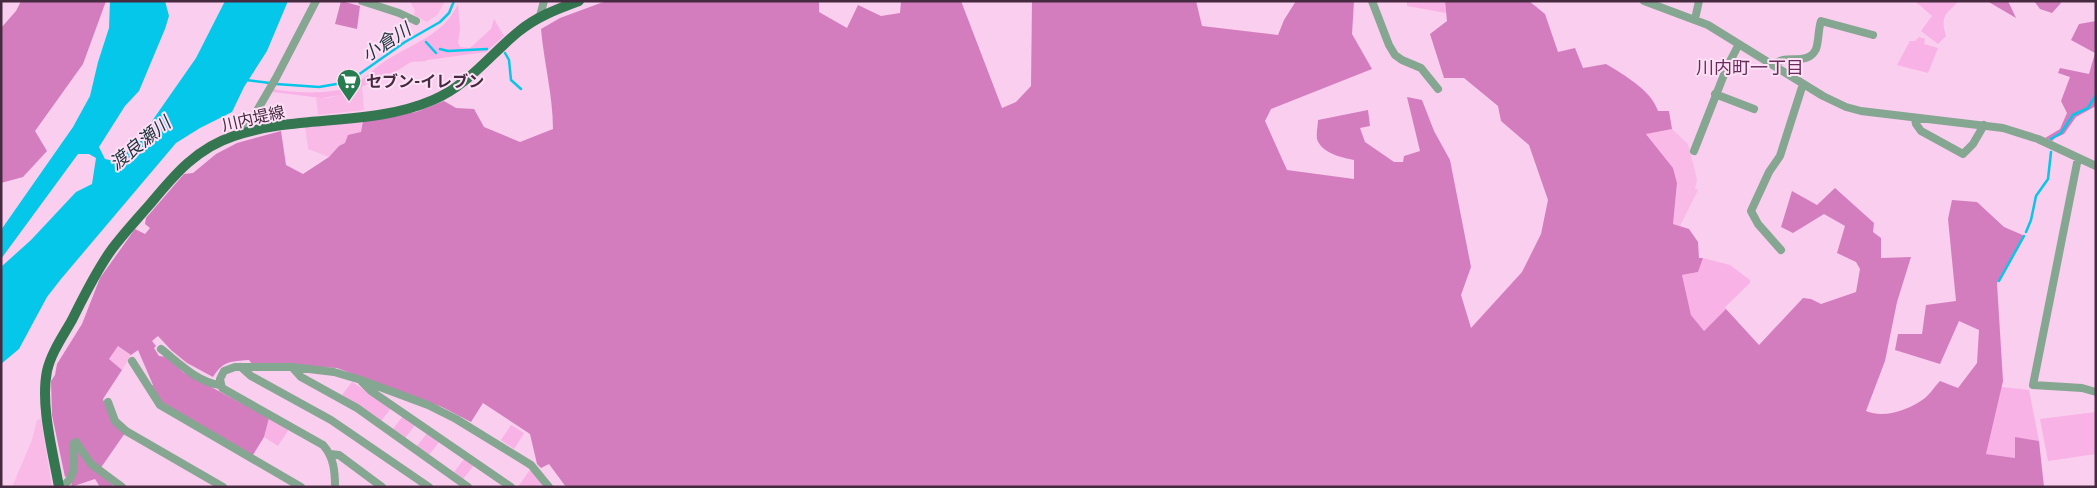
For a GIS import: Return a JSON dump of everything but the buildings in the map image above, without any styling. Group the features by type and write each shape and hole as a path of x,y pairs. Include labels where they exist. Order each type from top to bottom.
{"main road":[{"name":"川内堤線","path":"60,487 46,391 47,370 58,344 112,250 168,182 192,157 222,140 244,133 303,122 375,115 415,107 435,100 460,84 518,32 540,16 579,1"}],"street":[{"path":"244,133 276,78 316,1"},
{"path":"362,1 399,13 416,21"},
{"path":"540,16 544,1"},
{"path":"1372,1 1389,45 1396,55 1402,60 1421,68 1438,90"},
{"path":"1644,1 1695,19 1823,96 1853,109 1984,125 2025,134 2096,166"},
{"path":"1695,19 1699,1"},
{"path":"1773,65 1783,59 1802,60 1813,52 1816,48 1821,21 1873,35"},
{"path":"1694,151 1726,67 1739,44"},
{"path":"1782,250 1758,224 1751,211 1769,172 1780,156 1803,84"},
{"path":"1715,94 1754,109"},
{"path":"1916,118 1916,124 1921,130 1963,154 1973,144 1984,125"},
{"path":"2078,158 2033,385 2082,388 2096,392"},
{"path":"161,349 181,367 211,383 220,385 228,393 319,442 330,454 335,487"},
{"path":"132,361 160,405 301,487"},
{"path":"220,385 220,379 224,371 241,367 292,368 334,372 361,380 456,419 534,467 550,487"},
{"path":"241,367 252,376 331,420 429,487"},
{"path":"292,368 301,377 357,408 468,487"},
{"path":"361,380 371,391 511,487"},
{"path":"108,402 115,421 126,432 223,487"},
{"path":"60,487 68,480 74,468 73,444 76,442 91,464 122,487"},
{"path":"330,454 339,455 382,487"}],"shaded area":[{"path":"21,1 106,1 83,64 35,131 47,151 23,177 1,183 1,28 16,11"},
{"path":"341,1 360,6 357,29 335,24"},
{"path":"410,1 445,1 438,14 427,22 414,15 415,11"},
{"path":"606,1 819,1 819,12 847,28 858,5 881,16 900,13 901,1 961,1 1002,108 1016,102 1031,86 1032,1 1196,1 1202,26 1278,35 1284,20 1296,1 1354,1 1352,34 1372,69 1271,109 1265,121 1287,170 1354,179 1354,160 1333,154 1319,144 1317,139 1318,120 1368,110 1370,126 1360,128 1365,142 1394,162 1403,162 1404,156 1420,151 1407,97 1422,100 1434,131 1450,160 1471,267 1461,295 1471,328 1522,272 1541,234 1548,200 1529,145 1501,121 1498,106 1464,78 1444,78 1430,34 1447,21 1445,1 1529,1 1545,14 1558,52 1575,48 1583,68 1606,64 1629,78 1643,90 1658,111 1669,111 1672,129 1646,134 1673,168 1677,183 1673,224 1689,229 1698,242 1699,258 1703,258 1698,272 1682,275 1691,315 1704,331 1726,309 1759,345 1803,298 1811,299 1821,304 1856,292 1860,269 1856,262 1837,253 1845,226 1824,214 1793,233 1781,227 1792,191 1817,205 1835,188 1874,223 1873,232 1881,238 1881,258 1911,257 1897,302 1885,361 1866,411 1888,414 1912,406 1925,398 1940,381 1958,388 1977,363 1979,330 1959,321 1940,364 1895,350 1898,334 1922,334 1926,305 1956,301 1948,219 1952,200 1977,202 2004,227 2025,236 1997,283 2003,381 1986,454 2015,458 2015,437 2039,441 2044,487 566,487 549,464 541,468 537,464 530,434 483,403 471,422 442,407 337,368 252,364 249,360 228,363 221,367 213,377 187,363 158,336 152,341 156,346 154,348 159,356 167,357 183,372 269,418 264,437 253,455 161,402 151,386 153,385 138,350 131,355 118,346 109,359 122,370 103,399 112,423 125,433 100,469 113,485 112,487 100,487 95,479 71,487 72,481 68,476 65,477 52,415 51,381 55,375 57,364 82,324 100,278 135,229 145,234 150,228 145,224 146,218 184,174 193,173 216,154 237,143 281,131 286,165 303,174 329,157 339,146 345,143 348,135 361,132 363,121 416,112 444,101 456,108 474,109 484,127 520,142 553,129 552,104 541,29 560,18"},
{"path":"1407,1 1445,1 1446,13 1407,6"},
{"path":"1915,1 1959,1 1945,16 1946,36 1938,44 1921,31 1932,16"},
{"path":"1987,1 2008,1 2016,18"},
{"path":"2034,1 2059,1 2061,3 2052,13 2040,9"},
{"path":"458,4 460,29 458,42 460,47 470,48 491,29 494,19 504,36 486,52 411,62 395,72 345,94 322,98 272,92 274,89 299,92 336,91 348,87 358,82 391,57 435,32 452,15"},
{"path":"2096,21 2096,106 2076,117 2064,134 2052,141 2045,138 2060,129 2067,113 2061,101 2070,77 2058,73 2060,68 2089,74 2095,53 2071,40 2079,24"},
{"path":"1919,37 1925,39 1924,44 1938,48 1928,73 1897,65 1910,41 1915,41"},
{"path":"362,86 364,110 318,115 316,97 327,98 352,92"},
{"path":"363,121 361,132 329,157 308,149 305,126"},
{"path":"1672,129 1688,144 1697,180 1695,188 1698,190 1680,226 1673,224 1677,183 1673,168 1646,133"},
{"path":"1703,258 1730,265 1750,280 1750,283 1704,331 1691,315 1682,275 1698,272"},
{"path":"118,346 131,355 122,370 109,359"},
{"path":"352,382 392,407 381,421 342,395"},
{"path":"2001,387 2029,390 2039,441 2015,438 2015,458 1986,454"},
{"path":"2096,412 2096,454 2048,461 2040,419"},
{"path":"403,416 416,424 405,438 393,429"},
{"path":"269,418 289,429 278,446 264,437"},
{"path":"41,419 52,487 12,487 32,440 37,420"},
{"path":"511,425 524,433 514,449 501,440"},
{"path":"428,432 440,441 429,455 417,446"},
{"path":"465,458 474,465 463,479 454,472"},
{"path":"529,471 533,471 546,487 518,487"}],"water":[{"name":"渡良瀬川","path":"110,1 165,1 169,16 139,91 125,106 99,147 105,159 114,161 136,144 196,58 225,1 288,1 267,51 244,87 232,112 176,143 61,279 47,297 19,349 1,364 1,267 31,240 76,192 92,184 96,158 89,154 78,154 1,259 1,230 73,127 90,96 109,28"}],"waterway":[{"name":"小倉川","path":"276,84 319,87 348,82 405,42 440,22 449,13 454,1"},
{"path":"426,42 436,53"},
{"path":"440,49 448,51 487,49"},
{"path":"505,53 509,60 511,80 521,89"},
{"name":"小倉川","path":"246,80 270,83"},
{"path":"2051,139 2061,133 2073,115 2088,108 2096,95"},
{"path":"2026,232 2031,220 2036,196 2048,179 2051,152"},
{"path":"1999,281 2024,236"}],"place":[{"name":"セブン-イレブン","path":"349,102"}],"district":[{"name":"川内町一丁目","path":"1750,67"}]}
